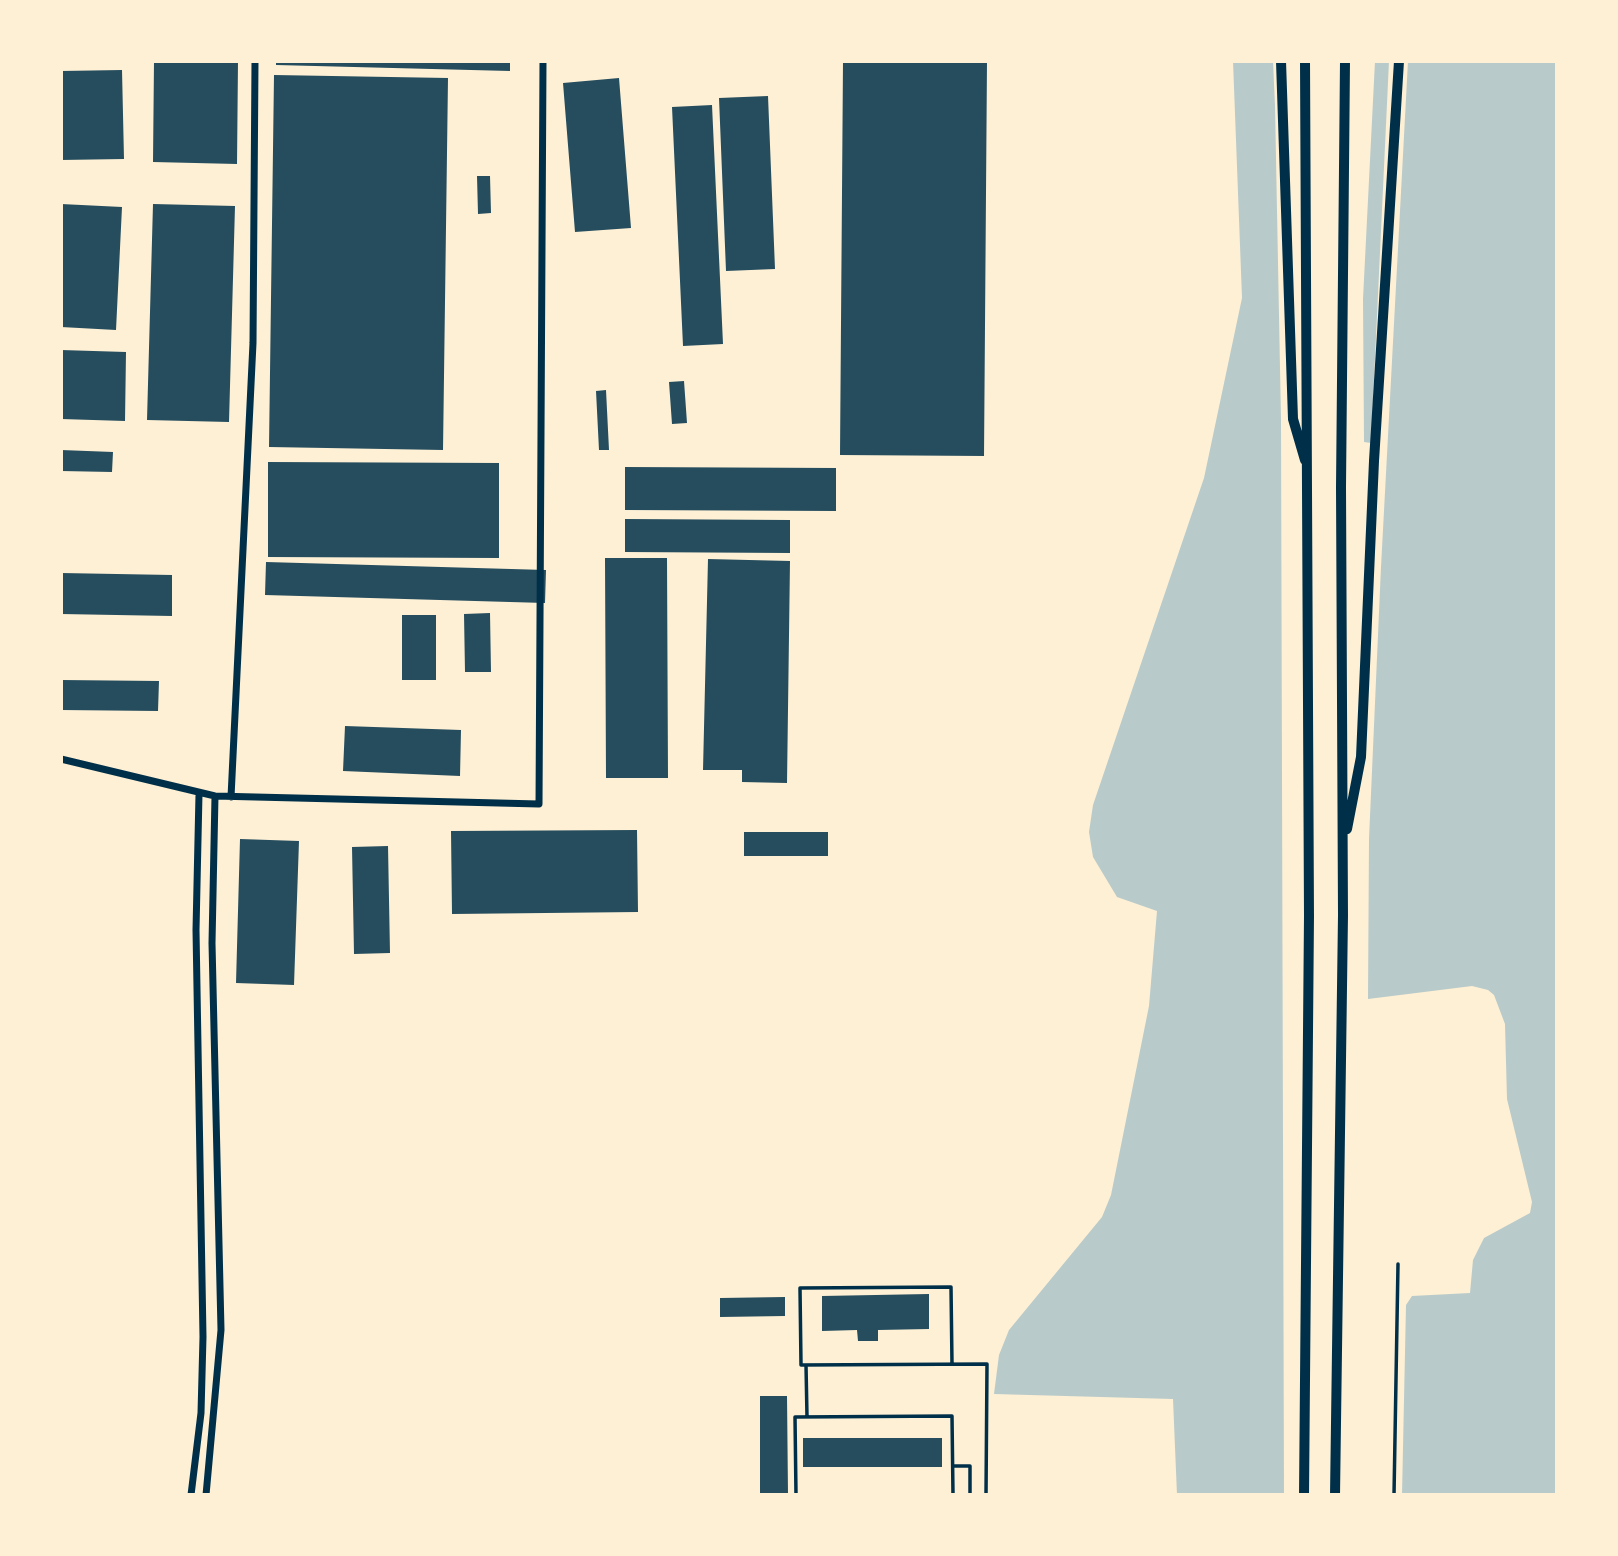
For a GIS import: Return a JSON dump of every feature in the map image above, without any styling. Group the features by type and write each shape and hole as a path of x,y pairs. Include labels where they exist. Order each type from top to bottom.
{"highway":[{"path":"1281,61 1293,419 1309,473"},
{"path":"1304,1495 1309,915 1305,61"},
{"path":"1335,1495 1343,915 1341,487 1345,61"},
{"path":"1343,849 1361,757 1374,461 1399,61"}],"street":[{"path":"231,797 253,342 255,61"},
{"path":"61,758 215,796 539,804 543,61"},
{"path":"191,1495 201,1413 203,1337 196,930 199,794"},
{"path":"206,1495 221,1330 212,943 215,796"}],"lane":[{"path":"1394,1495 1398,1264"},
{"path":"952,1364 951,1287 800,1288 801,1365 987,1364 986,1495"},
{"path":"806,1365 807,1417"},
{"path":"796,1495 795,1417 952,1416 953,1495"},
{"path":"953,1466 970,1466 970,1495"}],"shaded area":[{"path":"1233,61 1273,61 1275,106 1281,420 1284,1495 1177,1495 1173,1399 994,1394 999,1355 1009,1330 1102,1217 1111,1195 1149,1006 1157,911 1117,897 1093,857 1089,832 1093,805 1204,478 1242,298"},
{"path":"1375,61 1389,61 1371,443 1364,442 1363,299"},
{"path":"1408,61 1557,61 1557,1495 1402,1495 1406,1305 1412,1296 1470,1293 1473,1260 1484,1238 1530,1213 1532,1202 1507,1099 1505,1024 1494,995 1488,990 1472,986 1368,999 1369,839"}],"building":[{"path":"154,61 238,61 237,164 153,162"},
{"path":"276,61 510,61 510,71 276,65"},
{"path":"843,61 987,61 984,456 840,455"},
{"path":"122,70 124,159 61,160 61,71"},
{"path":"274,75 448,78 443,450 269,447"},
{"path":"619,78 631,228 575,232 563,83"},
{"path":"768,96 775,269 726,271 719,98"},
{"path":"712,105 723,344 683,346 672,107"},
{"path":"477,176 490,176 491,213 478,214"},
{"path":"61,204 122,207 116,330 61,327"},
{"path":"153,204 235,206 229,422 147,420"},
{"path":"61,350 126,352 125,421 61,419"},
{"path":"684,381 687,423 672,424 669,382"},
{"path":"606,390 609,450 599,450 596,391"},
{"path":"61,450 113,452 112,472 61,471"},
{"path":"268,462 499,463 499,558 268,557"},
{"path":"625,467 836,468 836,511 625,510"},
{"path":"625,519 790,520 790,553 625,552"},
{"path":"605,558 667,558 668,778 606,778"},
{"path":"708,559 790,561 787,783 742,782 742,770 703,770"},
{"path":"266,562 546,570 545,603 265,595"},
{"path":"61,573 172,575 172,616 61,614"},
{"path":"490,613 491,672 465,672 464,614"},
{"path":"402,615 436,615 436,680 402,680"},
{"path":"61,680 159,681 158,711 61,710"},
{"path":"345,726 461,730 460,776 343,771"},
{"path":"637,830 638,912 452,914 451,831"},
{"path":"744,832 828,832 828,856 744,856"},
{"path":"240,839 299,841 294,985 236,983"},
{"path":"388,846 390,953 354,954 352,847"},
{"path":"929,1294 929,1329 878,1330 878,1341 858,1341 857,1330 822,1331 822,1296"},
{"path":"785,1297 785,1316 720,1317 720,1298"},
{"path":"760,1396 787,1396 788,1495 760,1495"},
{"path":"803,1438 942,1438 942,1467 803,1467"}]}
